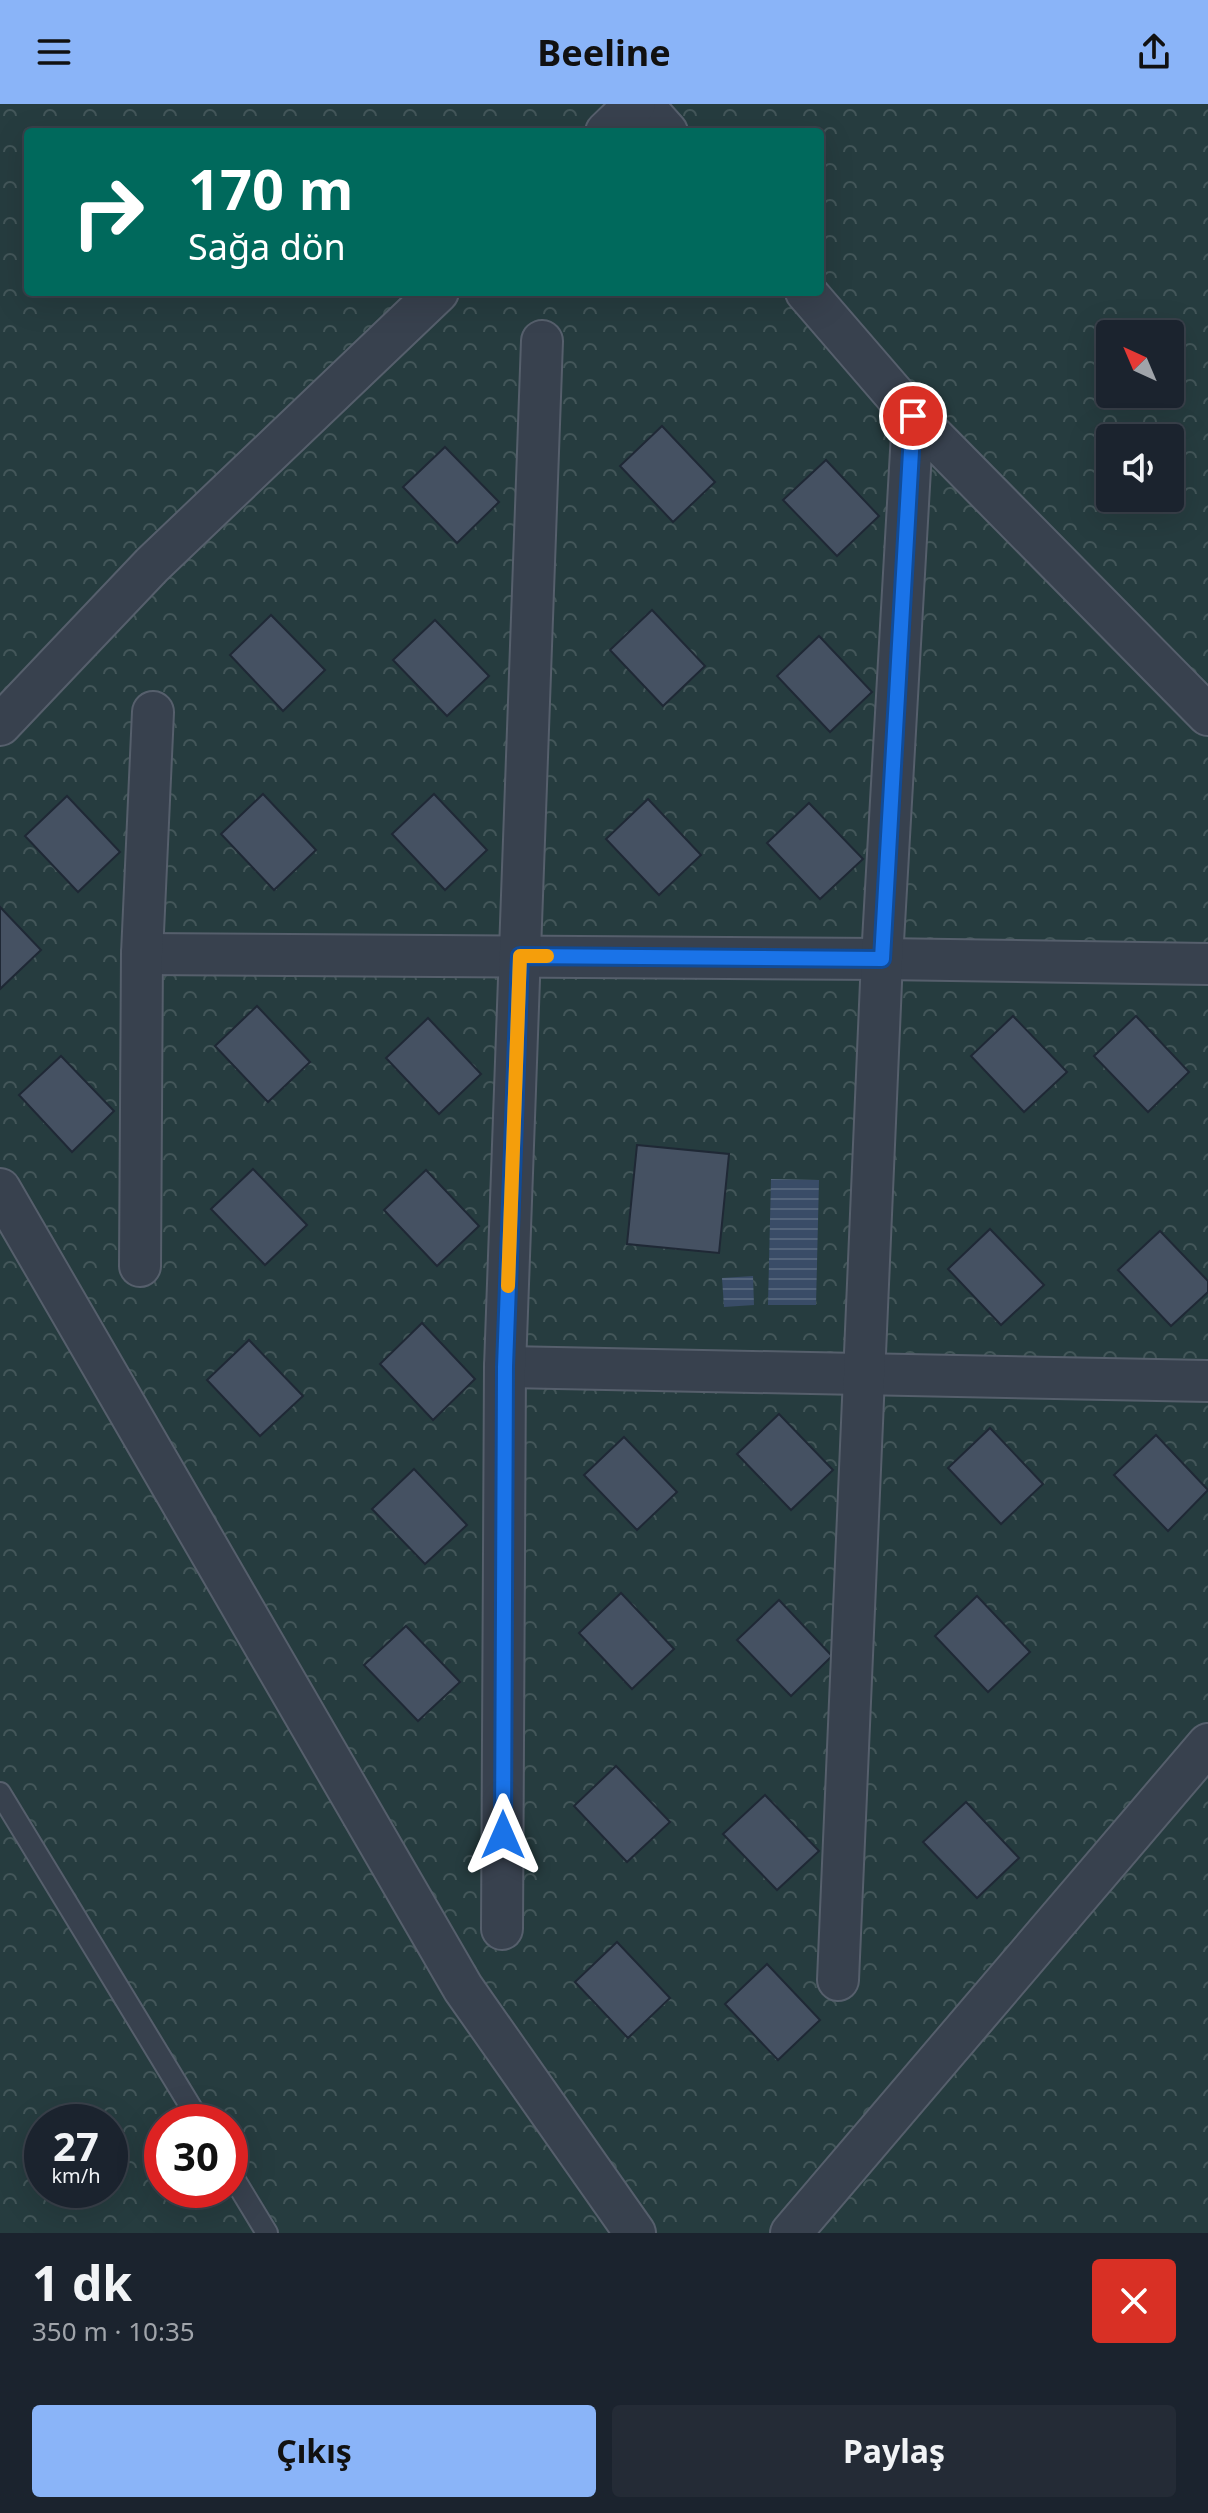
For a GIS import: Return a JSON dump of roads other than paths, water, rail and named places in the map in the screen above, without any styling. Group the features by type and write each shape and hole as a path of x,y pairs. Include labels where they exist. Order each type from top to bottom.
{"street":[{"path":"610,128 635,104"},
{"path":"642,104 663,128"},
{"path":"0,725 152,565 434,296"},
{"path":"809,296 913,416 1208,715"},
{"path":"502,1929 505,1367 542,341"},
{"path":"838,1980 882,959 913,416"},
{"path":"140,1266 142,954 153,712"},
{"path":"142,954 1208,964"},
{"path":"0,1189 463,1988 635,2233"},
{"path":"505,1367 1208,1381"},
{"path":"791,2233 1208,1744"}],"lane":[{"path":"0,1793 189,2104"},
{"path":"248,2202 267,2233"}],"water":[{"path":"771,1179 819,1180 816,1305 768,1305"},
{"path":"753,1276 754,1305 724,1307 722,1278"}]}
